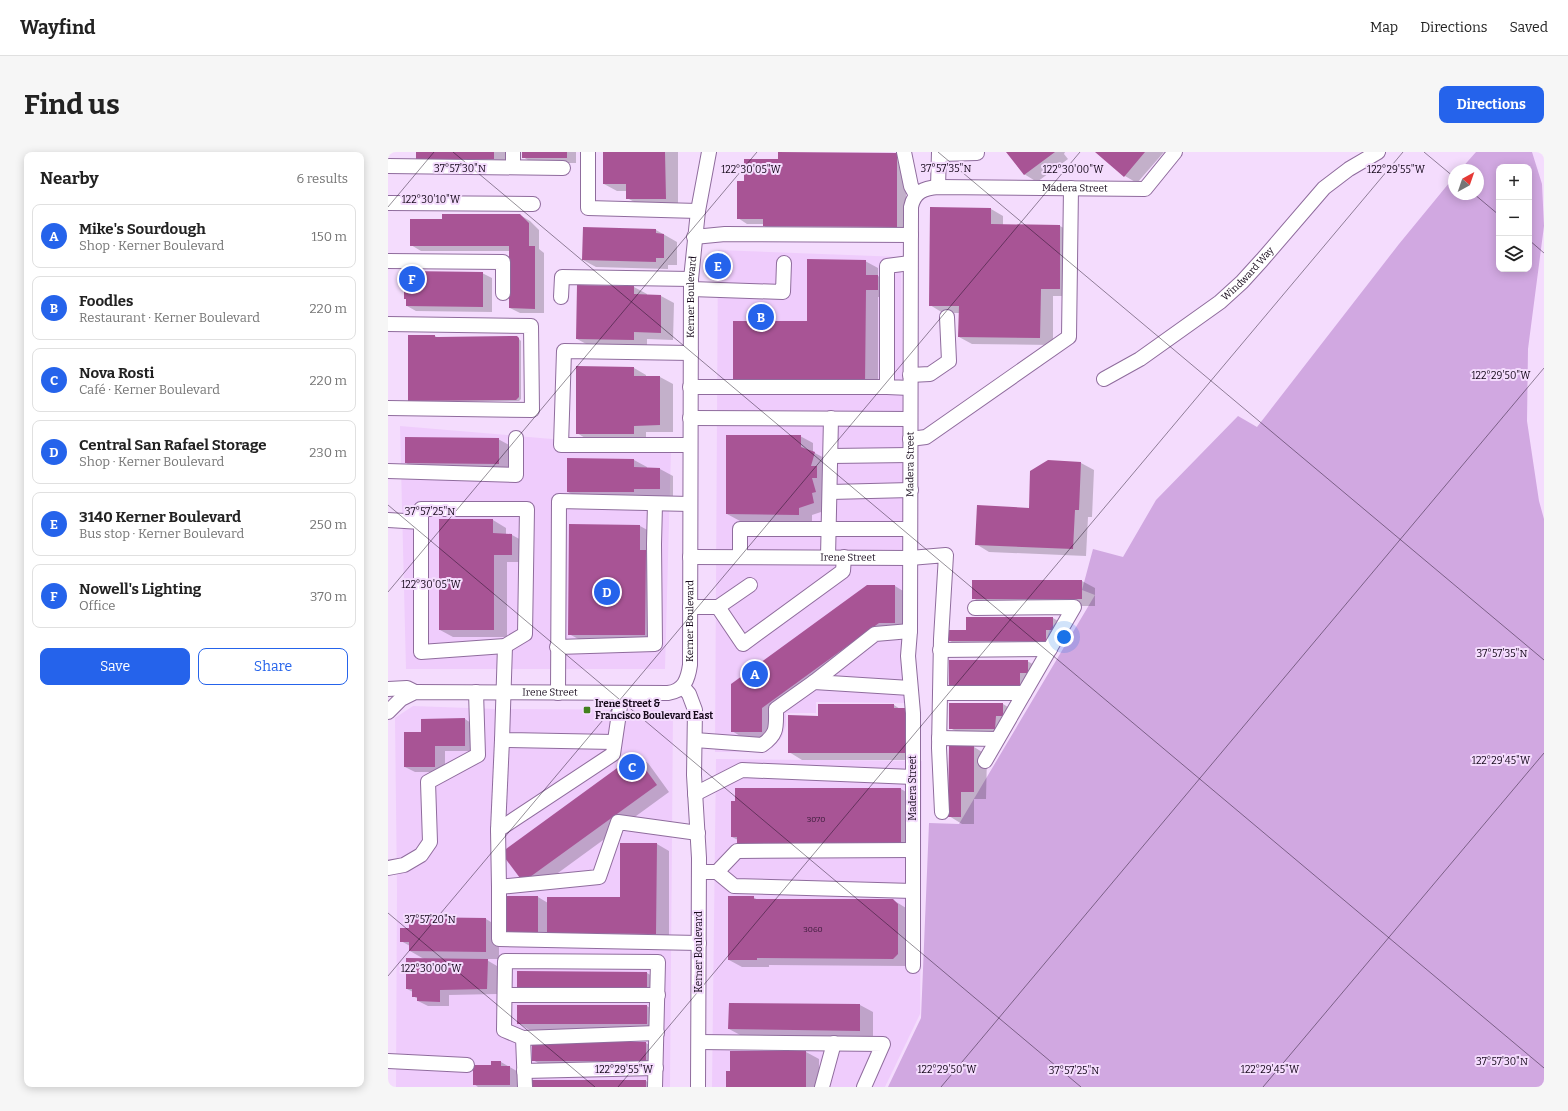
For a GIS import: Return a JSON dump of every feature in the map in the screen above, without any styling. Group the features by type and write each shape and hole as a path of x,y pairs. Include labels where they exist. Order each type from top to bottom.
{"street":[{"path":"513,152 513,168"},
{"path":"588,152 588,208 698,211"},
{"name":"Kerner Boulevard","path":"698,1087 699,872 695,794 695,710 690,694 683,687 690,665 691,284 694,237 709,152"},
{"path":"904,152 911,186 916,195"},
{"path":"938,187 939,153 977,154 976,152"},
{"name":"Madera Street","path":"912,966 913,713 908,656 910,631 911,490 910,207 912,200 926,188 938,187 1145,189 1175,152"},
{"name":"Windward Way","path":"1104,379 1140,359 1220,302 1242,282 1324,188 1349,169 1378,152"},
{"path":"388,166 563,168"},
{"path":"910,439 926,437 1069,337 1071,188"},
{"path":"388,203 533,204"},
{"path":"694,237 725,234 911,235"},
{"path":"388,262 503,262 503,293"},
{"path":"561,297 562,277 691,284 783,292 784,263"},
{"path":"887,388 887,266 910,263"},
{"path":"887,310 910,311"},
{"path":"690,387 887,388 930,374 949,361 947,317"},
{"path":"388,324 531,326 532,410 388,408"},
{"path":"690,445 561,445 564,351 691,353"},
{"path":"690,418 910,419"},
{"path":"828,557 831,418"},
{"path":"388,471 516,475 516,438"},
{"path":"831,456 910,455"},
{"path":"830,492 911,490"},
{"path":"558,693 557,647 559,501 690,504"},
{"path":"557,647 655,644 655,504"},
{"path":"421,509 527,509 524,634 505,646 421,652 421,522 421,509"},
{"path":"388,520 421,522"},
{"path":"740,557 740,529 910,530"},
{"name":"Irene Street","path":"690,557 910,558 946,555 940,650"},
{"path":"718,607 743,644 843,571 844,557"},
{"path":"690,607 718,607 750,585"},
{"path":"975,608 1074,607 984,761"},
{"path":"695,740 762,745 771,739 775,731 776,709 814,682 875,634 910,631"},
{"path":"505,646 505,692 498,830 499,939 699,943"},
{"path":"942,812 939,738 940,650 1050,649"},
{"path":"814,682 910,688"},
{"name":"Irene Street","path":"388,688 407,688 415,692 668,693 678,691 683,687"},
{"name":"Irene Street","path":"390,710 401,699 415,692"},
{"path":"388,868 404,865 421,855 430,842 428,782 478,755 476,692"},
{"path":"498,830 612,754 622,693"},
{"path":"940,693 1024,693"},
{"path":"939,738 997,739"},
{"path":"502,740 614,742"},
{"path":"695,794 742,770 913,777"},
{"path":"499,887 599,877 618,822 698,833"},
{"path":"717,872 737,851 913,850"},
{"path":"699,872 717,872 734,886 913,891"},
{"path":"655,1087 658,962 505,961 504,1030 522,1038 656,1033"},
{"path":"505,995 658,995"},
{"path":"522,1038 525,1087"},
{"path":"699,1042 883,1044 864,1087"},
{"path":"822,1087 834,1044"},
{"path":"388,1061 467,1065"},
{"path":"524,1071 656,1068"}],"shaded area":[{"path":"1476,152 1532,152 1542,184 1544,226 1528,349 1527,421 1539,501 1544,519 1544,1087 888,1087 921,1018 929,823 959,824 1095,595 1082,590 1093,549 1123,557 1156,500 1238,416 1257,427 1399,244 1448,184 1448,200 1484,200 1484,164 1465,164"},
{"path":"718,250 901,257 907,703 816,702 816,713 786,713 786,725 782,737 773,747 767,751 760,752 715,752"},
{"path":"400,426 671,449 665,669 406,669"},
{"path":"413,706 496,709 673,710 670,1087 396,1087 397,890 395,718"},
{"path":"716,759 922,761 920,1014 885,1087 712,1087"}],"building":[{"path":"416,152 494,152 494,159 416,160"},
{"path":"522,152 567,152 567,158 522,158"},
{"path":"603,152 665,152 666,199 626,199 626,184 603,184"},
{"path":"778,152 897,153 897,227 763,226 763,219 737,219 737,181 744,181 744,159 778,159"},
{"path":"1006,152 1055,152 1024,175"},
{"path":"1095,152 1145,152 1124,177"},
{"path":"930,207 991,208 991,224 1060,225 1060,289 1041,289 1040,338 958,337 959,306 929,306"},
{"path":"442,214 520,214 529,223 529,246 535,246 535,309 509,308 509,246 410,246 410,219 442,219"},
{"path":"583,227 656,229 656,233 664,234 664,258 656,258 656,262 582,260"},
{"path":"807,259 866,260 866,275 878,275 878,290 866,290 865,384 733,383 733,321 807,321"},
{"path":"406,271 483,272 483,307 406,306 406,299 404,299 404,278 406,278"},
{"path":"577,285 634,286 634,294 661,295 661,333 634,332 634,340 576,339"},
{"path":"408,335 435,335 435,337 517,336 519,338 519,397 516,400 408,401"},
{"path":"576,366 634,367 634,376 660,376 660,425 634,426 634,434 576,434"},
{"path":"726,435 801,435 801,447 815,452 811,466 817,466 817,478 812,478 816,492 812,493 814,503 799,508 799,515 726,514"},
{"path":"405,437 499,438 499,464 405,463"},
{"path":"567,458 634,459 634,467 660,468 660,489 634,489 634,492 567,492"},
{"path":"1048,460 1081,462 1079,510 1075,510 1073,549 975,545 977,505 1029,508 1030,471"},
{"path":"439,519 493,519 493,533 512,534 512,555 494,555 494,630 439,630"},
{"path":"569,524 640,525 640,550 646,550 645,635 568,635"},
{"path":"972,580 1082,580 1082,599 972,599"},
{"path":"867,585 895,585 895,623 879,623 762,708 762,732 731,732 731,684"},
{"path":"966,617 1053,617 1053,630 1046,630 1046,641 949,641 949,630 966,630"},
{"path":"949,660 1028,660 1028,673 1020,673 1020,685 949,685"},
{"path":"949,703 1003,703 1003,716 996,716 995,729 949,729"},
{"path":"818,704 894,704 894,708 907,708 907,753 788,753 788,715 818,716"},
{"path":"465,718 465,746 435,746 435,767 404,767 404,732 421,732 421,719"},
{"path":"949,746 974,746 974,792 961,792 961,817 948,817"},
{"path":"635,755 657,785 523,882 505,858 506,849"},
{"path":"735,788 901,788 901,848 737,848 737,837 731,837 731,801 735,801"},
{"path":"620,843 657,843 656,934 547,933 547,897 620,897"},
{"path":"504,896 538,896 538,933 504,933"},
{"path":"728,896 754,896 754,899 893,899 898,904 898,954 893,959 757,958 757,960 728,960"},
{"path":"409,917 486,918 486,952 409,951 409,942 400,942 400,928 409,928"},
{"path":"406,958 488,959 487,989 440,990 440,1002 417,1001 417,997 412,997 412,989 406,989"},
{"path":"517,971 647,972 647,990 517,990"},
{"path":"729,1003 860,1004 860,1031 728,1029"},
{"path":"517,1005 647,1005 647,1024 517,1024"},
{"path":"532,1042 646,1042 646,1061 532,1061"},
{"path":"730,1051 806,1051 806,1087 726,1087 726,1071 730,1071"},
{"path":"491,1061 501,1061 501,1066 510,1066 510,1085 473,1085 473,1065 491,1065"},
{"path":"532,1080 646,1080 646,1087 532,1087"}],"place":[{"name":"3140 Kerner Boulevard","path":"718,266"},
{"name":"Nowell's Lighting","path":"412,279"},
{"name":"Foodles","path":"761,317"},
{"name":"Central San Rafael Storage","path":"607,592"},
{"name":"Mike's Sourdough","path":"755,674"},
{"name":"Irene Street & Francisco Boulevard East","path":"587,710"},
{"name":"Nova Rosti","path":"632,767"}]}
